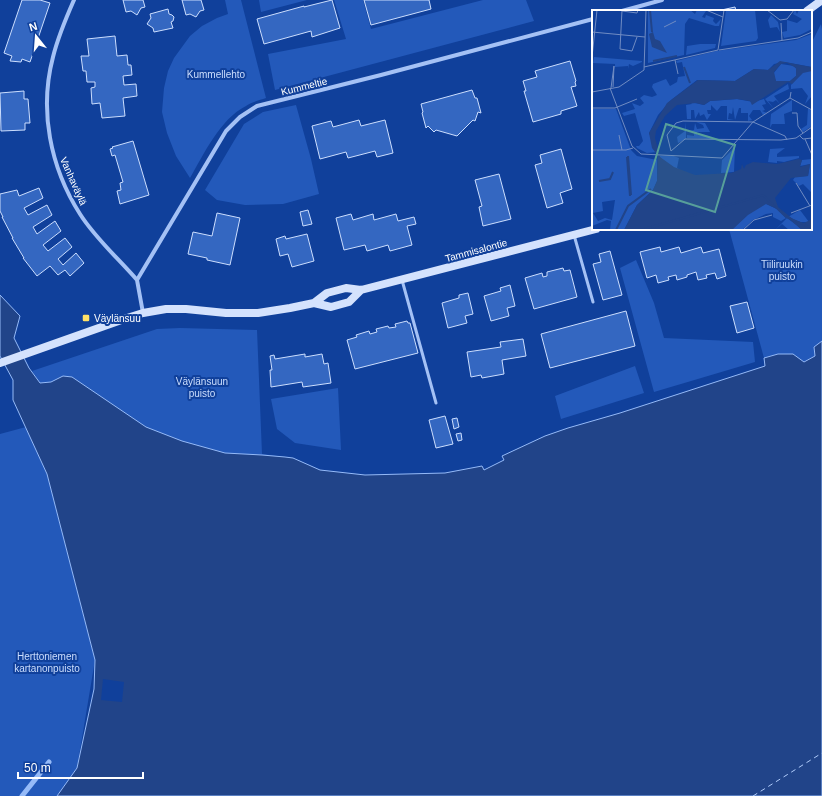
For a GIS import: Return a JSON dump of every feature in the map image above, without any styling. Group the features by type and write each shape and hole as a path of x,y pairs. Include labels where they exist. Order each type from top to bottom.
{"street":[{"name":"Vanhaväylä","path":"74,0 58,38 52,58 49,81 47,118 54,157 67,191 80,213 96,235 137,280"},
{"path":"626,10 662,0"},
{"path":"806,10 807,0"},
{"path":"808,10 822,0"},
{"name":"Kummeltie","path":"137,280 226,131 240,117 257,106 592,19"},
{"name":"Tammisalontie","path":"143,313 166,309 186,309 226,313 258,313 290,308 314,303 328,293 346,288 361,290 592,230"},
{"path":"0,363 119,320 143,313 137,280"},
{"name":"Tammisalontie","path":"314,303 332,307 349,302 361,290"}],"lane":[{"path":"574,235 592,302"},
{"path":"402,280 436,403"}],"green space":[{"name":"Kummellehto","path":"225,0 241,0 266,98 248,105 228,119 207,148 190,178 176,156 167,133 162,112 164,88 168,71 174,58 190,36 202,26 228,14"},
{"path":"259,0 307,0 261,12"},
{"path":"334,0 363,0 371,29 483,0 526,0 534,21 275,90 268,54 346,39"},
{"name":"Tiiliruukin puisto","path":"821,24 822,341 814,347 815,356 803,362 778,354 764,358 729,230 812,230 812,42"},
{"path":"296,105 319,194 283,204 245,205 217,200 205,190 244,124 263,112"},
{"path":"636,260 654,303 664,338 753,342 755,362 654,392 620,268"},
{"name":"Väylänsuun puisto","path":"180,328 257,330 262,454 293,458 320,470 365,475 356,560 40,383 32,371 157,329"},
{"path":"635,366 644,393 561,419 555,396"},
{"path":"338,388 341,450 295,443 277,429 271,399"},
{"name":"Herttoniemen kartanonpuisto","path":"26,427 47,474 95,660 77,768 57,796 0,796 0,434"}],"shaded area":[{"path":"0,295 20,316 14,338 29,368 40,383 51,382 63,376 72,377 146,427 182,441 225,453 293,458 320,470 365,475 445,473 482,466 484,470 504,460 502,456 545,436 765,366 764,358 778,354 793,354 804,362 815,356 814,347 822,341 822,796 57,796 77,768 94,689 95,660 47,474 13,400 13,380 0,356"}],"pier":[{"path":"103,679 124,682 122,702 101,700"}],"building":[{"path":"22,0 40,0 50,3 30,62 22,59 21,62 10,61 12,56 4,53"},
{"path":"123,0 143,0 145,7 141,8 137,15 131,11 126,12"},
{"path":"182,0 201,0 204,10 200,11 196,17 190,14 186,15"},
{"path":"332,0 340,28 312,37 311,31 264,44 257,19"},
{"path":"364,0 429,0 431,9 371,25"},
{"path":"735,7 736,10 722,10"},
{"path":"168,9 169,14 174,17 173,21 171,22 173,28 154,32 153,28 147,24 151,18 150,14"},
{"path":"115,36 117,56 127,55 128,65 131,65 132,75 123,76 124,85 136,84 137,96 123,98 125,116 102,118 100,103 92,104 91,88 95,87 95,82 87,82 86,71 83,71 81,56 89,56 87,39"},
{"path":"570,61 576,81 576,86 571,87 577,106 561,111 561,114 533,122 524,91 526,91 523,81 537,77 535,71"},
{"path":"472,90 475,98 477,98 481,113 478,112 475,121 473,120 457,136 436,130 434,132 428,126 426,128 421,104"},
{"path":"24,91 24,99 28,99 30,123 25,123 25,130 1,131 0,93"},
{"path":"359,120 361,126 385,120 393,153 377,157 375,151 348,158 346,152 320,159 312,126 331,121 333,127"},
{"path":"133,141 149,195 120,204 117,191 121,190 120,183 123,182 115,155 112,156 110,149 113,148 112,147"},
{"path":"561,149 572,189 560,193 563,203 547,208 535,165 542,163 540,155"},
{"path":"499,174 511,219 483,226 479,207 482,206 475,180"},
{"path":"39,188 43,198 24,208 28,215 47,205 52,215 33,227 37,234 55,221 61,231 43,245 48,251 65,238 72,247 58,259 63,265 76,253 84,263 70,276 65,270 58,275 50,266 37,276 23,258 2,217 0,211 0,194 17,190 19,196"},
{"path":"308,210 312,224 303,226 300,212"},
{"path":"217,213 240,218 230,265 188,254 193,232 212,236"},
{"path":"351,214 353,220 373,214 374,220 396,214 398,221 414,217 416,224 407,226 412,245 390,251 388,245 367,251 365,245 344,250 336,218"},
{"path":"307,234 314,261 292,267 288,254 280,256 276,239 285,236 286,239"},
{"path":"660,247 661,252 679,247 681,253 701,247 703,253 719,249 726,276 717,279 715,273 706,275 707,278 698,280 696,272 677,280 676,275 668,277 669,280 658,283 656,275 647,278 640,252"},
{"path":"610,251 622,295 603,300 593,264 601,262 599,254"},
{"path":"563,268 564,271 570,270 577,297 534,309 525,278 542,273 543,277 547,276 547,272"},
{"path":"510,285 515,306 507,308 509,316 491,321 484,296 501,291 500,288"},
{"path":"468,293 473,314 465,316 467,323 448,328 442,303 459,298 459,295"},
{"path":"747,302 754,328 737,333 730,306"},
{"path":"626,311 635,346 550,368 541,334"},
{"path":"407,321 410,323 418,353 355,369 347,340 357,337 356,335 369,331 370,334 377,332 376,329 388,326 389,328 396,327 395,324"},
{"path":"523,339 526,356 502,360 504,374 482,378 481,375 471,377 467,352 501,347 500,342"},
{"path":"305,354 305,357 322,354 324,364 328,363 331,383 303,387 302,382 271,387 270,370 272,370 270,356 274,355 275,359"},
{"path":"445,416 453,444 436,448 429,420"},
{"path":"457,418 459,427 454,429 452,419"},
{"path":"461,433 462,440 458,441 456,434"}],"waterway":[{"path":"22,796 49,762"}],"ferry route":[{"path":"753,796 822,753"}],"place":[{"name":"Väylänsuu","path":"86,318"}]}
